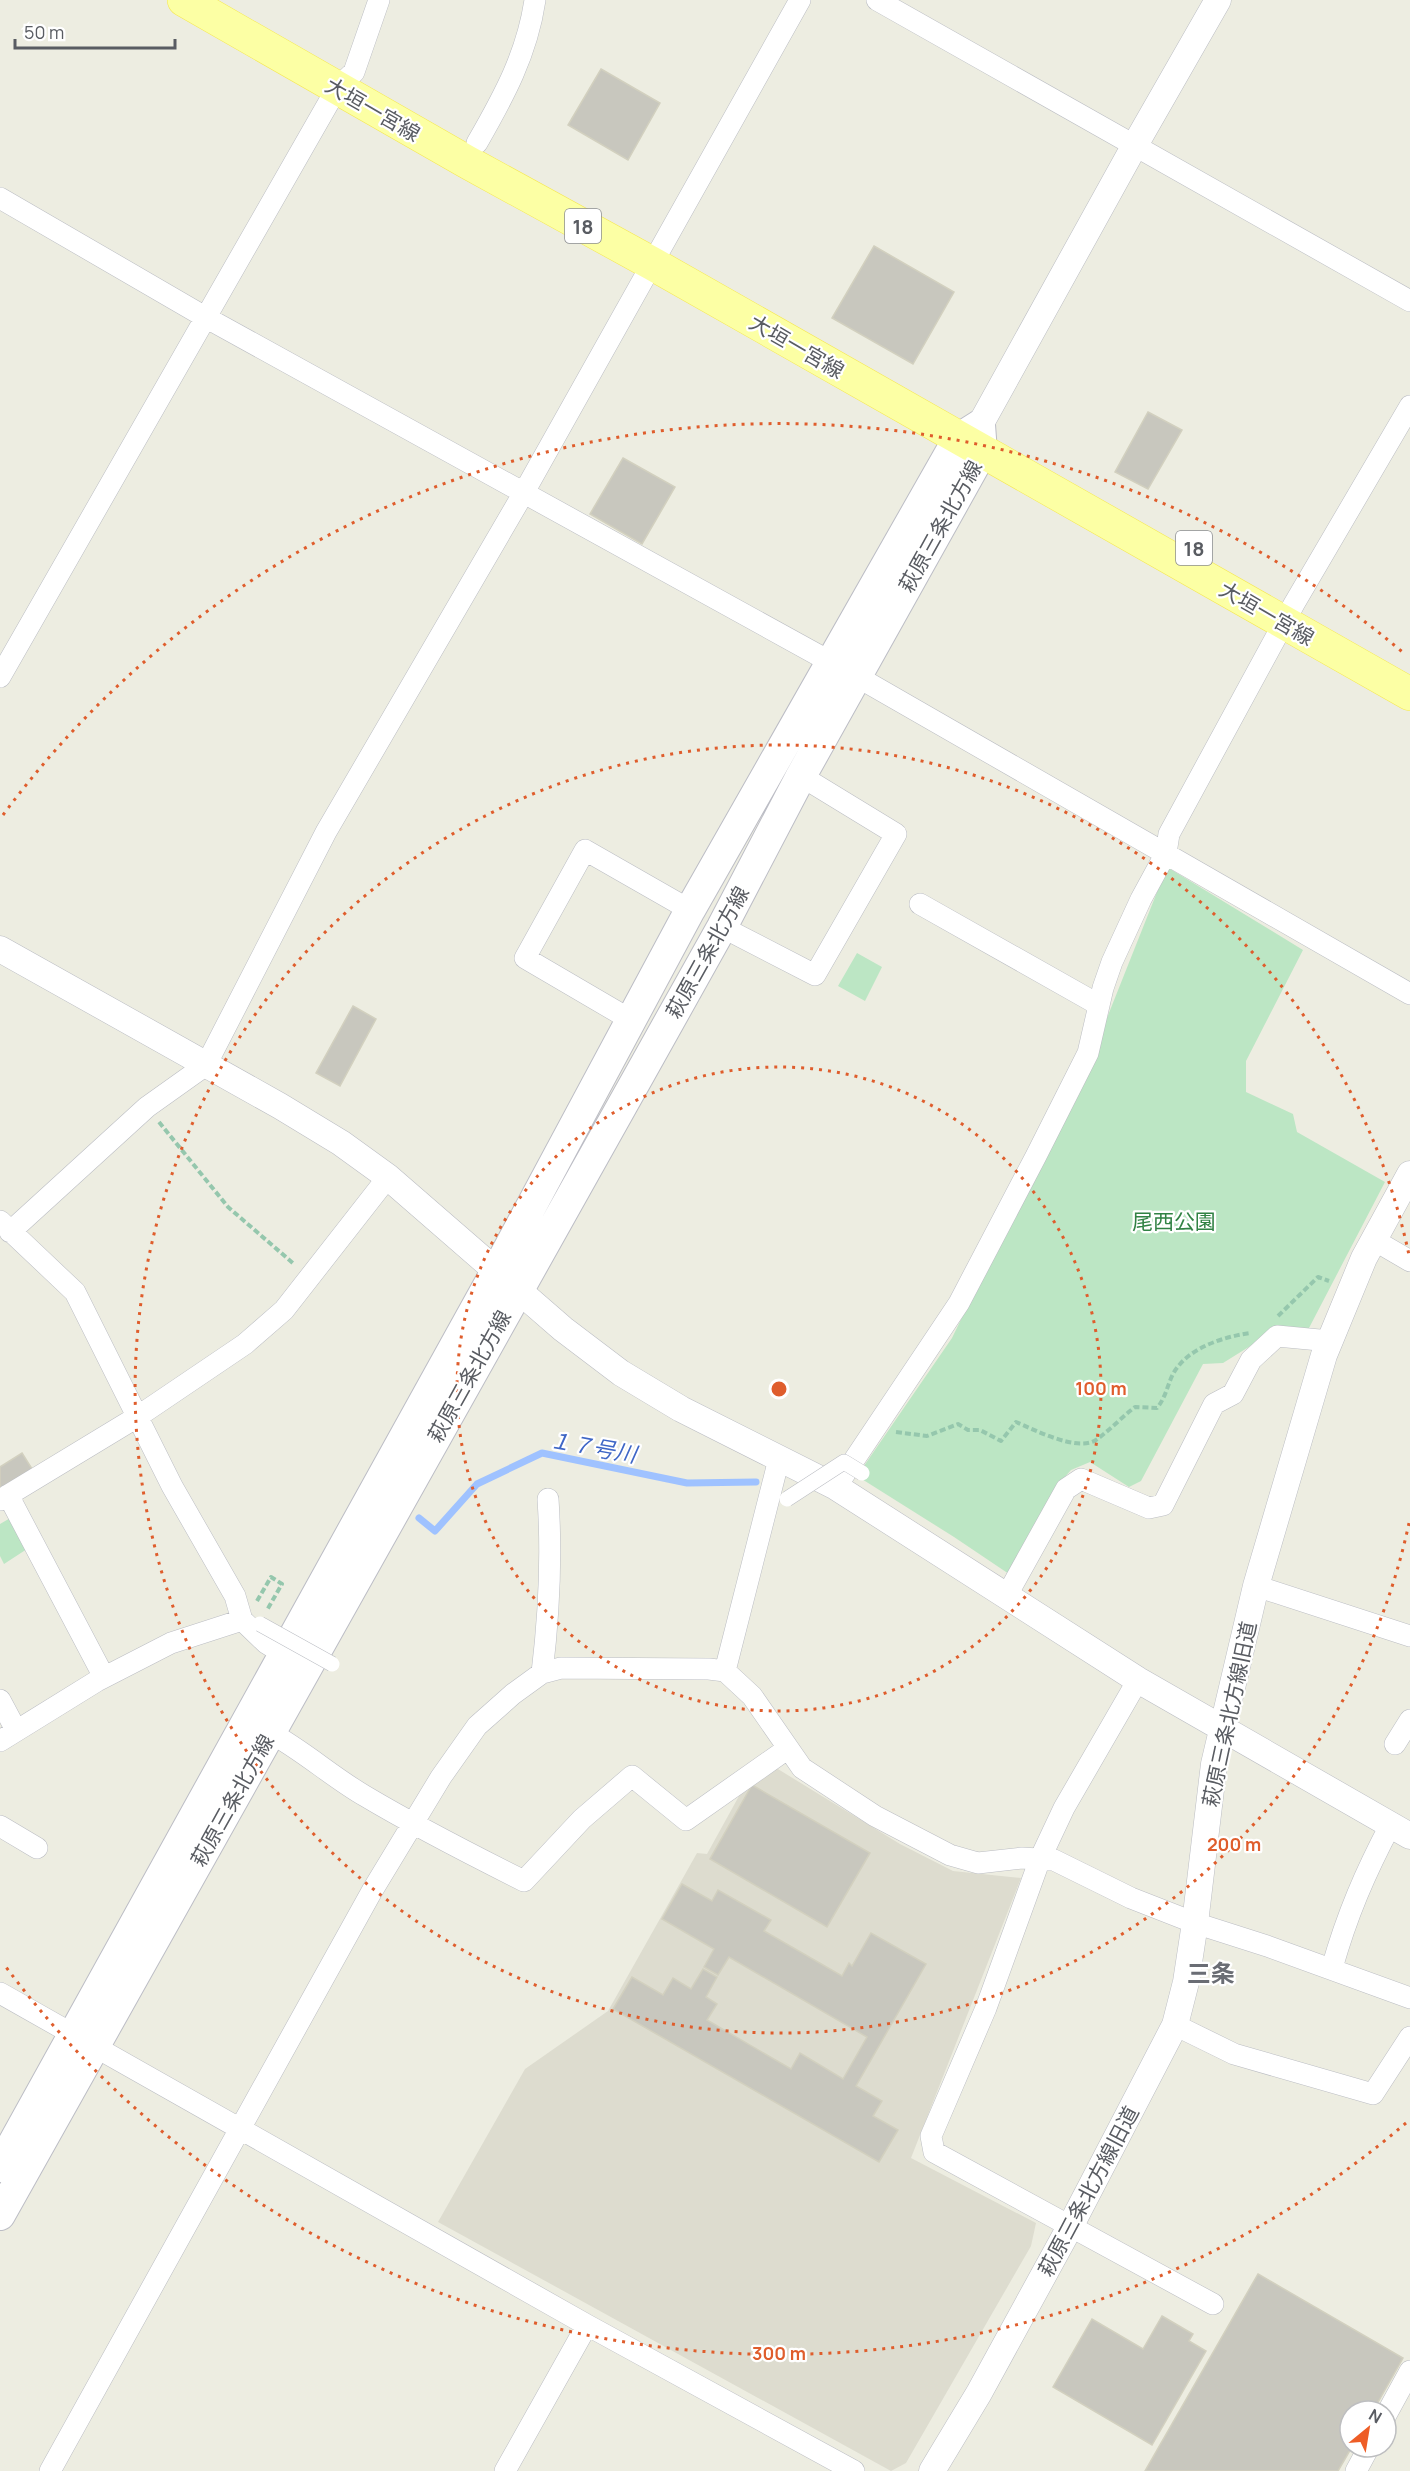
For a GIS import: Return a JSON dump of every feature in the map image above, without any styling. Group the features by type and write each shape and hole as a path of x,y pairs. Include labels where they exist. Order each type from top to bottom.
{"main road":[{"name":"大垣一宮線","path":"184,0 477,143 658,254 973,439 1289,614 1410,670"},
{"name":"大垣一宮線","path":"227,0 345,80 658,254"},
{"name":"萩原三条北方線","path":"0,2167 84,2040 269,1732 508,1279 631,1020 690,910 844,669 973,439"},
{"name":"大垣一宮線","path":"1289,614 1410,694"},
{"name":"萩原三条北方線","path":"0,2215 84,2040 284,1654 722,927 801,776 844,669"}],"street":[{"path":"0,677 205,317 345,80 379,0"},
{"path":"477,143 510,86 531,27 536,0"},
{"path":"284,1654 267,1643 252,1617 235,1596 172,1486 75,1292 5,1226 147,1107 206,1065 326,832 523,494 800,0"},
{"path":"877,0 1410,301"},
{"path":"973,439 1135,145 1218,0"},
{"path":"0,198 205,317 844,669 1410,994"},
{"path":"836,1487 959,1303 1088,1053 1112,962 1141,899 1166,853 1169,834 1289,614 1410,406"},
{"path":"722,927 815,975 897,834 801,776"},
{"path":"631,1020 525,957 585,850 690,910"},
{"path":"920,904 1099,1005"},
{"path":"0,949 341,1143 388,1176 563,1329 621,1373 681,1409 836,1487 1138,1680 1401,1830 1364,1876 1345,1922 1332,1968"},
{"name":"萩原三条北方線旧道","path":"932,2471 979,2393 1071,2225 1175,2025 1186,1982 1195,1923 1214,1764 1256,1586 1330,1341 1351,1288 1410,1174"},
{"path":"104,1677 4,1498 137,1417 245,1344 284,1310 388,1176"},
{"path":"1374,1240 1410,1261"},
{"path":"1007,1595 1066,1489 1081,1479 1149,1508 1163,1505 1214,1404 1233,1394 1251,1360 1277,1336 1330,1341"},
{"path":"725,1671 779,1459"},
{"path":"787,1499 844,1462 862,1473"},
{"path":"542,1673 549,1615 551,1547 548,1499"},
{"path":"1256,1586 1410,1636"},
{"path":"0,1700 8,1735 104,1677 171,1643 252,1617 332,1664"},
{"path":"50,2471 372,1891 441,1777 477,1726 513,1694 542,1673 561,1668 725,1671 752,1696 801,1768 875,1816 950,1855 978,1863 1022,1858 1054,1860 1131,1898 1195,1923 1332,1968 1410,1998"},
{"path":"1138,1680 1064,1808 1040,1859 986,2008 931,2136 934,2152 1213,2304"},
{"path":"1395,1744 1410,1720"},
{"path":"269,1732 288,1742 363,1795 413,1824 524,1881 582,1819 632,1776 686,1820 787,1749"},
{"path":"0,1826 37,1848"},
{"path":"0,1993 587,2325 854,2471"},
{"path":"1175,2025 1234,2054 1373,2094 1410,2037"},
{"path":"505,2471 587,2325"},
{"path":"1395,2399 1410,2371"}],"path":[{"path":"147,1107 228,1207 310,1278"},
{"path":"1270,1323 1318,1277 1351,1288"},
{"path":"886,1432 927,1436 958,1424 968,1430 980,1430 1001,1441 1016,1422 1053,1438 1083,1444 1094,1441 1135,1407 1157,1408 1164,1400 1173,1372 1202,1346 1224,1337 1252,1332"},
{"path":"271,1577 282,1584 252,1617 271,1577"}],"shaded area":[{"path":"760,1758 900,1844 953,1871 1021,1878 911,2158 1036,2223 1031,2246 906,2463 891,2471 438,2222 525,2069 608,2011 697,1853 707,1854"}],"green space":[{"name":"尾西公園","path":"1167,867 1303,950 1246,1061 1246,1092 1293,1114 1297,1132 1385,1182 1309,1328 1281,1327 1223,1363 1203,1364 1141,1481 1129,1487 1090,1462 1071,1470 1056,1487 1009,1574 857,1476 952,1338 1103,1028"},
{"path":"857,953 882,967 865,1001 838,986"},
{"path":"12,1517 27,1549 4,1564 0,1556 0,1524"}],"building":[{"path":"601,69 660,103 628,160 568,125"},
{"path":"874,246 954,292 913,364 832,318"},
{"path":"1148,412 1182,430 1148,489 1115,472"},
{"path":"623,458 675,487 642,544 590,514"},
{"path":"353,1006 376,1019 340,1086 316,1073"},
{"path":"22,1453 34,1472 0,1494 0,1467"},
{"path":"752,1785 870,1853 827,1927 710,1859"},
{"path":"682,1884 712,1901 718,1890 771,1920 764,1931 842,1976 849,1963 852,1966 871,1933 926,1964 856,2086 882,2101 873,2116 898,2130 879,2162 613,2009 632,1977 663,1995 673,1978 691,1989 703,1969 717,1977 706,1997 717,2004 707,2020 791,2069 800,2053 843,2079 867,2037 729,1957 718,1975 704,1967 714,1949 662,1919"},
{"path":"1258,2274 1403,2358 1380,2399 1338,2399 1338,2459 1345,2459 1338,2471 1145,2471"},
{"path":"1162,2316 1193,2334 1189,2341 1206,2351 1152,2445 1053,2387 1092,2319 1143,2349"}],"waterway":[{"name":"１７号川","path":"419,1518 435,1531 477,1484 542,1453 687,1483 756,1482"}],"district":[{"name":"三条","path":"1211,1972"}]}
